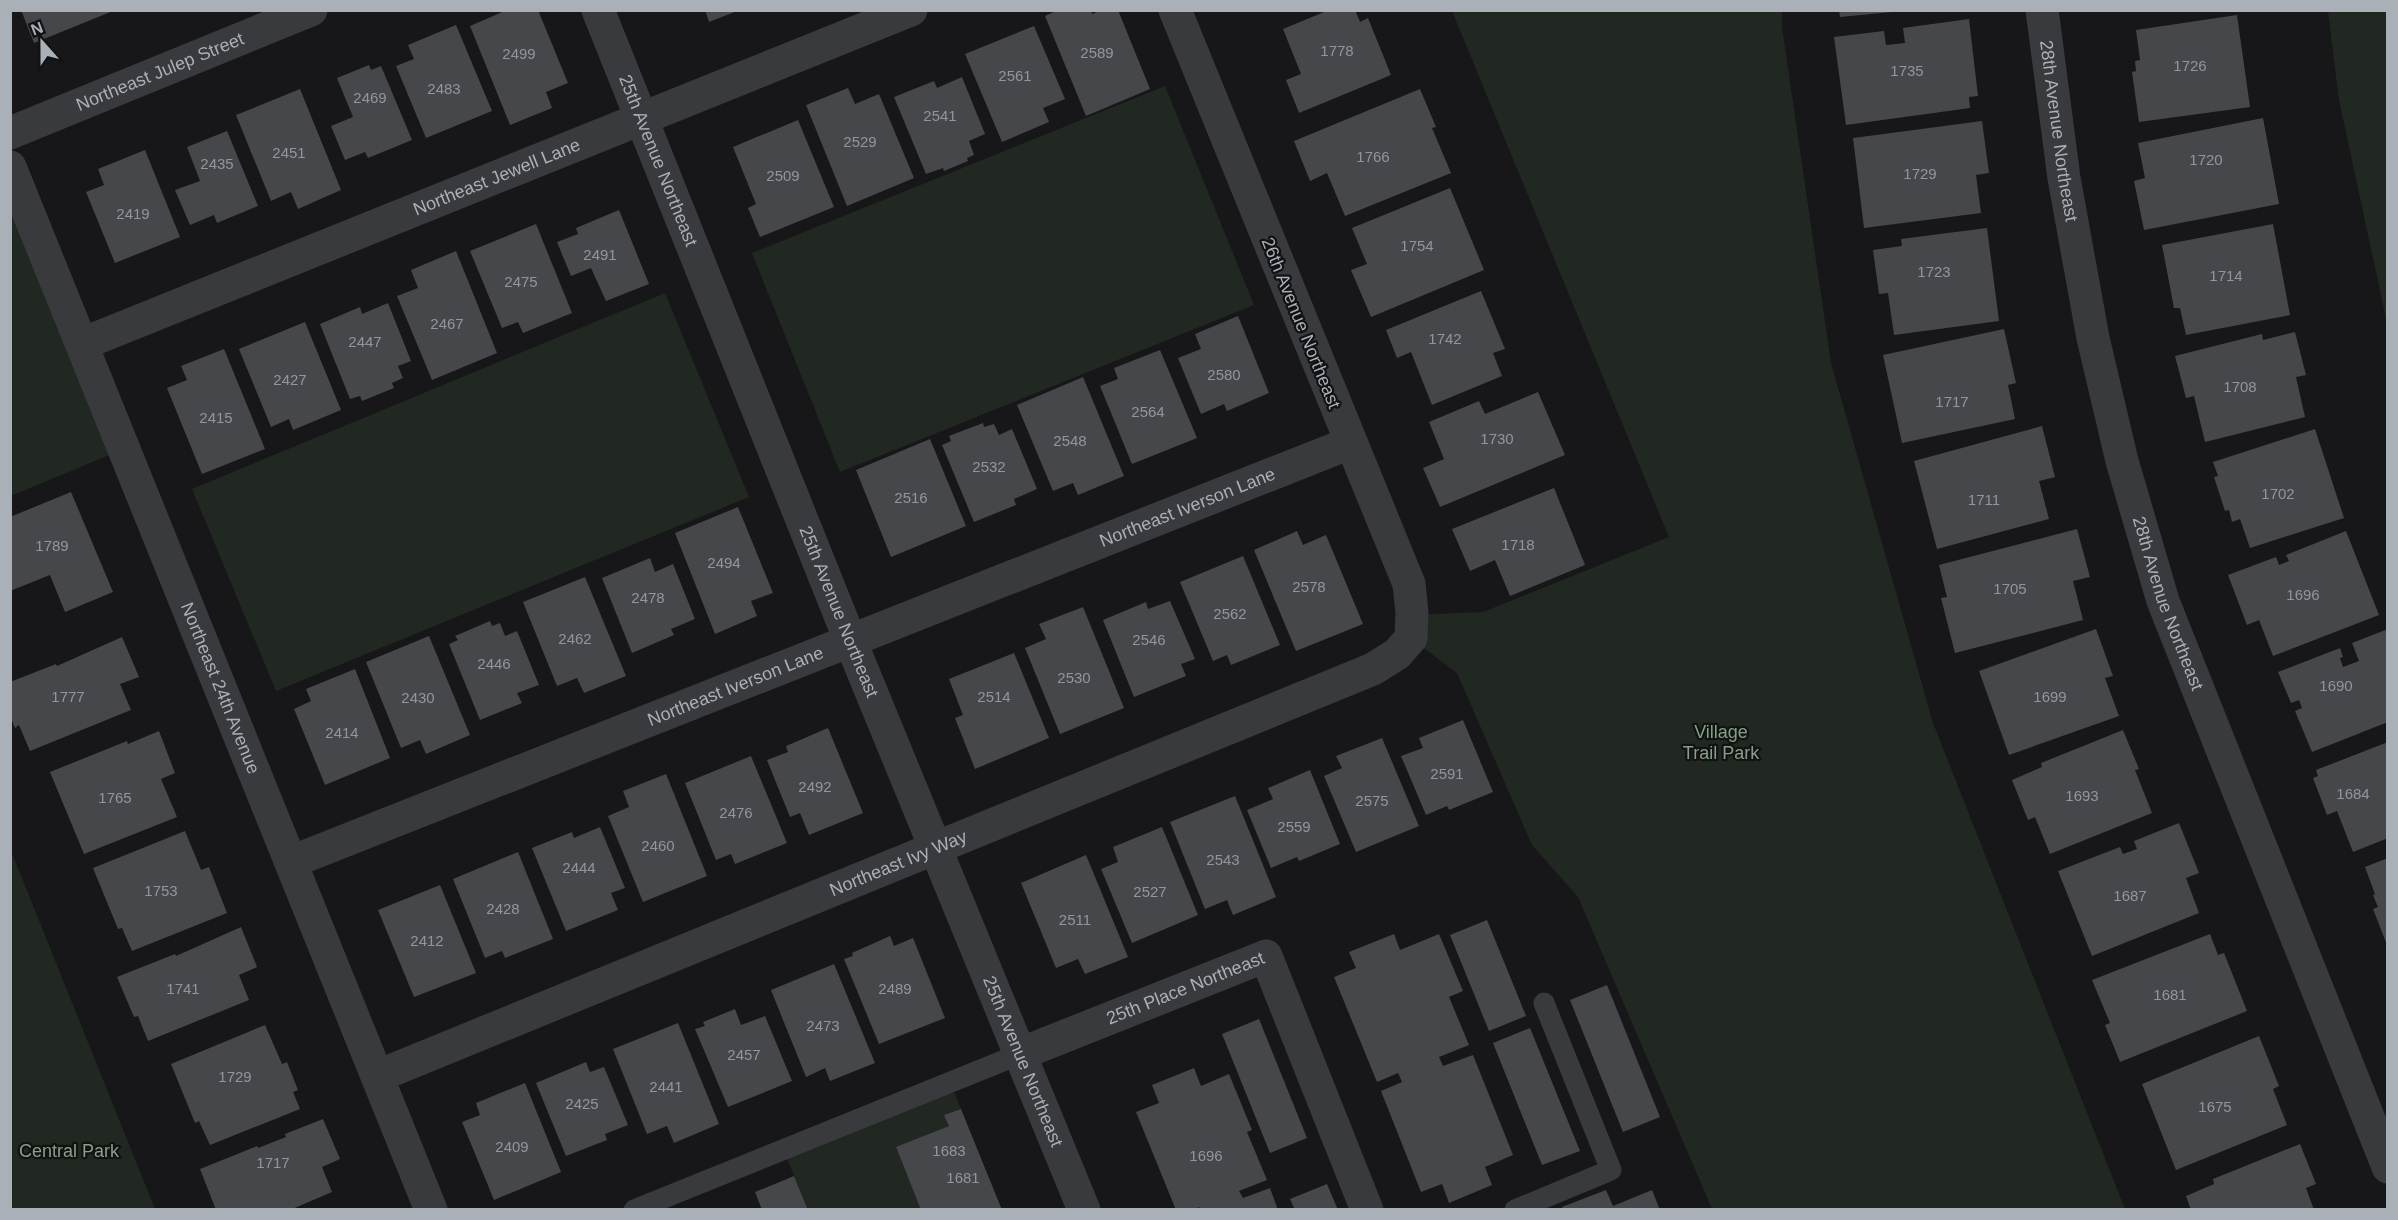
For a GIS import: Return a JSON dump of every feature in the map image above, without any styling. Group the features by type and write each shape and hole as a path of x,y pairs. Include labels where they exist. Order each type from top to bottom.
{"street":[{"name":"Northeast Julep Street","path":"10,133 311,10"},
{"name":"25th Avenue Northeast","path":"598,10 850,640 1084,1209"},
{"name":"Northeast Jewell Lane","path":"82,344 911,10"},
{"name":"26th Avenue Northeast","path":"1175,10 1409,584 1411,638"},
{"name":"28th Avenue Northeast","path":"2042,10 2064,178 2093,338 2122,461 2163,601 2388,1167"},
{"name":"Northeast 24th Avenue","path":"10,168 430,1209"},
{"name":"Northeast Iverson Lane","path":"291,862 1350,443"},
{"name":"Northeast Ivy Way","path":"378,1076 1373,669 1396,654 1411,638"},
{"name":"25th Place Northeast","path":"1020,1054 1266,956 1366,1209"}],"lane":[{"path":"1515,1209 1611,1170 1544,1004"},
{"path":"634,1209 1020,1054"}],"green space":[{"name":"Village Trail Park","path":"1452,11 1782,11 1782,27 1831,363 1933,723 2125,1209 1712,1209 1578,897 1532,845 1457,673 1413,640 1414,615 1483,612 1669,537"},
{"path":"2328,11 2387,11 2387,323 2339,100"},
{"path":"1165,86 1254,305 840,472 752,253"},
{"path":"10,167 124,449 11,496 10,496"},
{"path":"665,293 749,497 276,691 192,489"},
{"name":"Central Park","path":"11,851 155,1209 11,1209"},
{"path":"950,1082 961,1109 945,1115 949,1126 896,1148 921,1209 808,1209 783,1149"}],"building":[{"path":"21,10 113,10 113,11 34,43"},
{"path":"507,10 538,10 568,83 546,92 552,108 510,125 470,26"},
{"path":"705,10 737,10 737,11 709,22"},
{"path":"1058,10 1091,10 1092,14 1101,10 1118,10 1150,89 1086,116 1045,16"},
{"path":"1329,10 1355,10 1360,22 1368,18 1391,75 1299,113 1286,80 1301,74 1283,29"},
{"path":"1839,10 1892,10 1892,12 1840,17"},
{"path":"2237,15 2250,107 2139,122 2132,72 2136,71 2135,61 2140,60 2136,30"},
{"path":"1969,19 1978,96 1969,97 1970,108 1846,125 1834,37 1884,31 1886,45 1905,43 1903,28"},
{"path":"456,25 492,111 426,138 396,66 414,59 408,45"},
{"path":"1034,26 1065,99 1043,108 1049,122 1002,142 965,54"},
{"path":"369,65 371,70 381,66 412,140 368,158 365,152 345,160 331,126 353,117 337,78"},
{"path":"962,77 985,134 969,141 974,155 967,158 968,161 944,171 943,168 926,174 894,97 934,81 937,88"},
{"path":"848,88 855,104 879,94 914,178 847,206 806,105"},
{"path":"300,89 341,190 298,209 291,192 271,201 236,115"},
{"path":"1420,89 1436,127 1432,128 1451,173 1345,216 1327,173 1310,181 1294,141"},
{"path":"2263,118 2279,204 2144,230 2134,181 2145,178 2138,143"},
{"path":"798,120 834,207 760,237 748,208 756,204 733,147"},
{"path":"1982,121 1989,173 1976,175 1981,213 1864,228 1853,138"},
{"path":"227,131 258,206 217,223 214,215 190,225 175,190 200,181 187,147"},
{"path":"145,150 180,237 115,263 86,192 104,185 98,169"},
{"path":"1450,188 1484,270 1371,317 1351,270 1367,264 1352,228"},
{"path":"619,210 649,284 606,301 591,268 571,276 557,242 578,234 576,228"},
{"path":"536,224 572,313 523,333 518,322 502,328 470,251"},
{"path":"2273,224 2290,315 2186,335 2180,308 2174,308 2162,245"},
{"path":"1987,228 1999,321 1894,335 1888,293 1879,294 1873,250 1902,246 1901,239"},
{"path":"456,251 497,353 432,380 397,296 418,288 411,270"},
{"path":"1481,291 1505,349 1493,353 1502,376 1432,405 1411,352 1397,358 1386,330"},
{"path":"388,303 411,361 398,366 403,378 392,383 394,388 362,401 360,396 350,399 320,324 360,307 362,314"},
{"path":"1238,316 1269,393 1227,411 1224,404 1201,414 1178,358 1201,349 1195,334"},
{"path":"305,322 341,410 293,430 289,419 271,427 239,349"},
{"path":"2004,329 2016,383 2008,385 2015,419 1902,443 1883,355"},
{"path":"2295,332 2306,375 2296,377 2305,417 2205,442 2194,396 2186,398 2175,356 2262,334 2263,340"},
{"path":"224,349 265,449 202,474 167,388 187,380 181,366"},
{"path":"1160,350 1197,438 1132,464 1100,386 1118,379 1114,368"},
{"path":"1083,377 1124,476 1078,495 1073,483 1053,491 1017,405"},
{"path":"1538,392 1565,455 1440,507 1423,468 1444,459 1429,422 1479,401 1485,414"},
{"path":"983,423 984,427 994,424 999,435 1012,429 1037,489 1014,499 1016,505 974,522 942,445 951,441 949,436"},
{"path":"2042,426 2055,477 2039,481 2049,519 1937,549 1914,461"},
{"path":"2315,429 2344,518 2250,548 2240,519 2232,522 2229,510 2225,511 2214,477 2218,476 2213,462"},
{"path":"930,439 966,526 891,557 856,470"},
{"path":"1554,488 1585,565 1510,596 1495,560 1470,571 1452,529"},
{"path":"71,492 113,592 65,612 50,575 10,591 10,517"},
{"path":"738,507 773,593 751,601 757,616 715,634 675,533"},
{"path":"2077,529 2090,577 2073,581 2083,620 1955,653 1941,598 1947,597 1939,565"},
{"path":"1297,531 1303,545 1326,535 1363,624 1296,651 1254,550"},
{"path":"2346,531 2379,615 2273,656 2259,620 2247,625 2228,575 2276,557 2279,565 2289,561 2286,555"},
{"path":"1243,556 1280,645 1231,665 1227,655 1213,661 1180,582"},
{"path":"650,558 655,572 673,564 695,619 671,629 674,635 632,653 602,578"},
{"path":"585,577 626,676 584,693 577,678 557,686 523,602"},
{"path":"1170,601 1195,659 1181,664 1186,676 1134,697 1103,620 1146,602 1148,609"},
{"path":"1083,607 1124,708 1060,734 1025,648 1046,639 1039,624"},
{"path":"490,621 492,626 500,623 505,636 517,631 539,685 517,693 522,703 480,720 449,644 458,640 455,636"},
{"path":"2096,629 2113,676 2105,678 2119,716 2009,755 1979,671"},
{"path":"2388,629 2388,722 2312,752 2295,711 2302,708 2299,700 2291,703 2278,672 2340,648 2343,667 2359,661 2352,643"},
{"path":"429,636 470,735 426,754 420,740 401,748 366,662"},
{"path":"122,637 139,677 120,684 131,710 30,751 19,725 15,728 10,716 10,682 56,664 57,666"},
{"path":"1014,653 1049,738 975,769 955,718 963,715 949,679"},
{"path":"355,669 390,758 325,785 294,709 311,701 306,689"},
{"path":"1463,720 1493,792 1449,810 1447,806 1426,815 1401,756 1423,748 1419,738"},
{"path":"828,728 863,813 809,835 800,813 790,817 767,760 788,752 786,746"},
{"path":"2123,730 2139,769 2135,770 2152,813 2050,854 2035,817 2028,820 2012,780 2042,767 2041,763"},
{"path":"159,731 175,773 161,779 177,817 84,854 50,772 127,741 128,744"},
{"path":"1382,738 1419,826 1356,852 1324,776 1342,768 1336,756"},
{"path":"2388,742 2388,838 2353,852 2337,811 2327,815 2313,778 2318,776 2316,770"},
{"path":"751,756 787,843 735,864 731,854 716,860 685,783"},
{"path":"1310,770 1340,844 1299,861 1297,857 1271,868 1247,810 1273,799 1268,788"},
{"path":"666,774 707,876 643,902 608,816 629,807 623,791"},
{"path":"1235,796 1276,897 1233,915 1227,900 1205,909 1170,822"},
{"path":"2179,823 2199,873 2186,878 2199,913 2092,956 2058,871 2120,847 2123,854 2137,849 2134,841"},
{"path":"600,827 625,888 611,893 618,910 566,931 532,848 572,832 574,838"},
{"path":"1162,827 1198,915 1132,943 1101,869 1118,862 1113,847"},
{"path":"185,831 201,870 209,867 227,913 132,951 122,928 118,929 93,868"},
{"path":"518,852 553,939 505,958 502,951 485,958 453,879"},
{"path":"1086,855 1128,957 1085,974 1078,959 1056,968 1021,883"},
{"path":"2388,858 2387,945 2373,909 2378,907 2365,867"},
{"path":"440,885 476,973 414,997 378,910"},
{"path":"1487,920 1526,1016 1489,1031 1450,935"},
{"path":"241,927 257,967 239,975 249,1000 148,1041 138,1016 134,1017 117,977 175,954 176,956"},
{"path":"1394,934 1400,950 1439,934 1463,991 1449,997 1469,1045 1439,1057 1443,1066 1473,1055 1513,1155 1485,1167 1492,1185 1449,1203 1442,1184 1421,1192 1381,1091 1402,1082 1398,1073 1377,1082 1334,977 1356,968 1349,952"},
{"path":"2210,934 2218,955 2224,953 2247,1011 2120,1062 2105,1025 2110,1023 2092,980"},
{"path":"890,936 894,946 913,938 945,1018 879,1044 844,959"},
{"path":"834,964 875,1063 830,1081 825,1068 806,1077 771,990"},
{"path":"1607,985 1660,1117 1623,1132 1570,1000"},
{"path":"735,1009 741,1025 765,1016 792,1081 728,1107 695,1029 705,1026 703,1022"},
{"path":"1259,1019 1307,1138 1270,1153 1222,1034"},
{"path":"678,1023 719,1124 674,1143 667,1126 647,1134 613,1049"},
{"path":"265,1025 282,1064 287,1062 298,1090 293,1092 300,1109 210,1145 199,1121 195,1123 171,1064"},
{"path":"1530,1028 1580,1151 1542,1165 1493,1043"},
{"path":"2259,1036 2279,1086 2273,1089 2287,1125 2176,1170 2142,1084"},
{"path":"586,1062 590,1072 604,1067 628,1125 605,1134 607,1140 566,1156 536,1083"},
{"path":"1194,1068 1201,1086 1229,1074 1252,1130 1247,1132 1267,1180 1239,1191 1243,1198 1270,1188 1278,1210 1200,1210 1199,1207 1193,1210 1176,1210 1136,1112 1159,1103 1152,1085"},
{"path":"525,1083 561,1172 494,1200 462,1122 480,1115 476,1103"},
{"path":"961,1109 1002,1210 921,1210 896,1147 949,1126 944,1115"},
{"path":"323,1119 340,1159 322,1167 332,1192 290,1210 216,1210 200,1169 286,1137 285,1134"},
{"path":"2300,1144 2316,1184 2306,1188 2314,1210 2191,1210 2186,1196 2214,1184 2213,1179"},
{"path":"794,1176 808,1210 762,1210 755,1192"},
{"path":"1327,1184 1338,1210 1295,1210 1290,1199"},
{"path":"1606,1190 1613,1206 1652,1190 1660,1210 1563,1210 1562,1207"}]}
